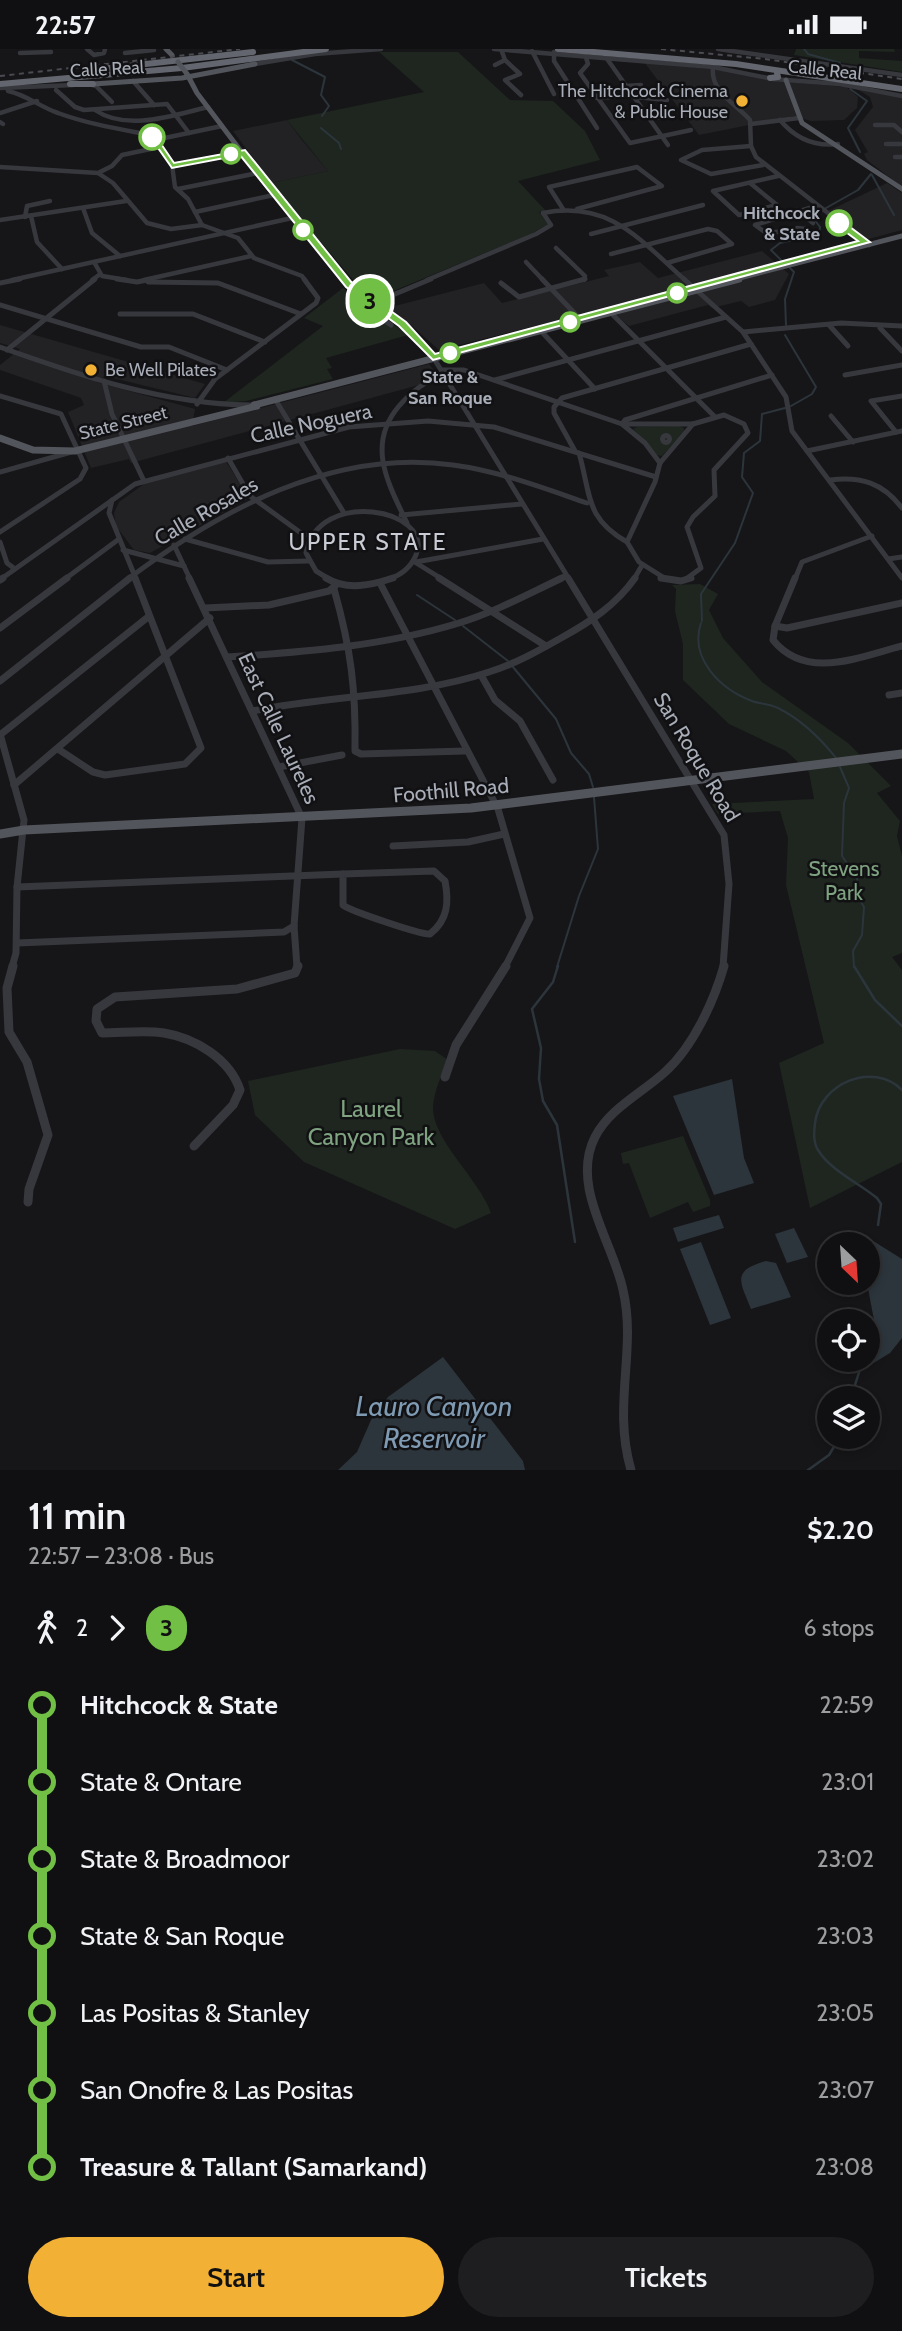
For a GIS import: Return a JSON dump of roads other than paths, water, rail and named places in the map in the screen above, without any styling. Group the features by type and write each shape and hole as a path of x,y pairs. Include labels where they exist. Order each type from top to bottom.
{"highway":[{"path":"1,85 176,59 285,49"},
{"path":"1,85 301,49"},
{"path":"1,85 182,68 326,49"},
{"path":"255,64 266,59 335,49"},
{"path":"594,49 737,61 902,86"},
{"path":"556,51 770,68 864,83"},
{"path":"675,59 777,73 786,80 793,74 902,86"},
{"path":"770,78 778,77 777,73"},
{"path":"1,85 93,84"}],"main road":[{"path":"166,49 188,75 222,127 274,195 349,285 409,330 433,357"},
{"name":"Calle Real","path":"93,84 188,75 255,64"},
{"path":"786,80 799,118 807,127 838,143 902,189"},
{"name":"State Street","path":"0,438 42,452 77,451 337,383 424,357 540,330 902,234"},
{"name":"Foothill Road","path":"0,834 24,830 302,818 495,805 902,754"}],"street":[{"path":"87,49 94,55 104,53 105,49"},
{"name":"Calle Real","path":"255,64 315,54 381,49"},
{"name":"Calle Real","path":"494,49 556,51 713,67 770,78 840,84 902,96"},
{"path":"501,49 505,60 520,74 505,80 521,95"},
{"path":"718,49 760,51 902,75"},
{"path":"20,53 52,50"},
{"path":"45,62 52,50"},
{"path":"125,53 154,50"},
{"path":"532,51 554,94"},
{"path":"556,51 554,61 597,128"},
{"path":"584,54 589,64 580,73 630,143 691,130"},
{"path":"605,56 668,145"},
{"path":"495,65 505,60"},
{"path":"713,67 710,75 714,86 751,124 751,148 765,166 867,243"},
{"path":"133,81 154,105"},
{"path":"93,84 113,102"},
{"path":"1,85 9,92 37,101 61,115 99,127 144,132 155,140 172,166 174,184 202,225"},
{"path":"626,86 641,85"},
{"path":"56,90 77,108 95,110 168,105 189,133"},
{"path":"597,98 667,100"},
{"path":"0,113 37,101"},
{"path":"95,110 105,117 122,121 208,107"},
{"path":"649,118 664,117"},
{"path":"751,124 799,118"},
{"path":"780,120 795,134 819,146"},
{"path":"875,125 894,125 902,132"},
{"path":"155,140 222,127"},
{"path":"810,149 838,143"},
{"path":"886,144 902,144"},
{"path":"0,167 98,173 112,166 121,155 160,147"},
{"path":"751,148 733,147 685,154 681,159 709,176 765,166"},
{"path":"172,166 242,152"},
{"path":"895,157 902,157"},
{"path":"563,209 549,187 634,167 644,169 662,188 575,209"},
{"path":"98,173 113,183 144,221 155,226 177,229 202,225 238,238 251,256 304,278 318,300 214,380 197,404"},
{"path":"178,189 258,173"},
{"path":"750,183 777,205 739,215 713,191 778,176"},
{"path":"195,212 274,195"},
{"path":"50,201 27,206 28,216 37,242 62,269"},
{"path":"0,220 126,201"},
{"path":"585,205 588,212"},
{"path":"591,234 703,205"},
{"path":"83,208 92,233 120,256"},
{"path":"797,228 765,233 755,225 797,210 819,208"},
{"path":"391,325 365,310 372,302 536,234 551,224 543,213 575,209 625,226 743,332 788,400 790,427 902,578"},
{"path":"797,210 813,223"},
{"path":"0,283 292,218"},
{"path":"611,254 707,229 717,231 732,245 667,263"},
{"path":"501,283 516,296 586,278 556,248"},
{"path":"137,282 251,256"},
{"path":"94,262 99,275"},
{"path":"526,262 580,319"},
{"path":"99,275 137,282 214,282 301,314"},
{"path":"3,349 47,319 99,275"},
{"path":"0,305 143,348 169,347 227,370"},
{"path":"609,311 715,417"},
{"path":"120,314 192,314 265,342"},
{"path":"494,380 726,317"},
{"path":"743,332 853,323 880,328 902,326"},
{"path":"829,325 848,346"},
{"path":"880,328 902,351"},
{"path":"540,330 595,389"},
{"path":"415,562 418,546 390,490 379,443 387,423 408,396 442,372 458,369 494,380 558,403 622,424 693,424 715,417 736,418 744,424 748,433 716,466 715,496 688,522 687,535 701,558 701,568 693,577 677,581 658,577 641,567 627,542 602,525 587,502 586,477 577,452 556,418 554,408 558,403 564,397 751,344"},
{"path":"3,349 104,381 197,404 222,413"},
{"name":"San Roque Road","path":"433,357 692,781 727,844 723,968 682,1055 607,1122 592,1145 588,1164 589,1183 624,1294 626,1316 619,1417 624,1452 631,1470"},
{"path":"845,375 902,365"},
{"path":"622,424 634,416 772,375"},
{"path":"104,381 104,393 144,481"},
{"path":"0,396 12,397 61,414 86,468 83,477 0,532"},
{"path":"807,451 899,431 871,401 902,396"},
{"path":"273,400 344,513"},
{"path":"197,404 253,405"},
{"path":"205,408 207,417"},
{"path":"831,416 853,442"},
{"name":"Calle Noguera","path":"0,580 131,485 299,438 387,423 474,424 520,432 656,477"},
{"path":"622,424 645,443 660,463"},
{"path":"627,542 660,463 693,424"},
{"path":"0,472 77,451"},
{"path":"36,463 42,459 42,452"},
{"path":"228,458 254,498 302,534 310,536"},
{"name":"Calle Rosales","path":"0,681 174,545 254,498 321,474 382,463 449,464 504,476 587,502"},
{"path":"131,485 138,468"},
{"path":"830,480 854,478 872,481 889,491 902,508"},
{"path":"58,749 102,775 180,765 193,759 201,748 201,741 148,617 109,513 112,499"},
{"path":"465,751 361,754 354,749 356,694 350,644 336,586 319,574 309,561 306,549 310,536 321,524 344,513 371,511 393,516 522,504"},
{"path":"393,516 409,527"},
{"path":"872,536 802,562 772,637 778,648 808,664 902,646"},
{"path":"185,539 268,562 309,561"},
{"path":"205,608 269,605 336,586 380,583 402,573 415,562 542,539"},
{"path":"0,628 119,540"},
{"path":"0,542 7,563 15,569"},
{"name":"East Calle Laureles","path":"174,545 302,818 295,926 299,962 295,973 237,989 115,997 97,1009 96,1021 102,1033 164,1033 209,1050 235,1074 240,1090 233,1105 194,1146"},
{"path":"123,550 184,566"},
{"path":"888,559 902,557"},
{"path":"415,562 547,646"},
{"path":"253,711 433,684 481,675 512,664 593,621 624,595 641,567"},
{"path":"227,657 350,644 406,635 492,610 565,576"},
{"path":"380,583 495,805 530,923 456,1045 445,1077"},
{"path":"775,626 787,628 902,604"},
{"path":"28,1202 29,1189 48,1135 27,1062 9,1032 7,988 17,943 17,887 24,830 14,785 4,767 0,735 148,617"},
{"path":"14,785 210,618"},
{"path":"481,675 495,701 520,721 553,779"},
{"path":"889,695 902,693"},
{"path":"279,767 342,755"},
{"path":"393,846 468,842 504,834"},
{"path":"17,887 299,875 343,874 437,872 444,878 447,888 446,913 436,930 424,935 375,916 352,912 343,903 343,874"},
{"path":"17,943 284,932 295,926"}],"water":[{"path":"732,1079 744,1158 754,1183 714,1195 673,1096"},
{"path":"719,1215 724,1228 678,1242 673,1228"},
{"path":"794,1228 808,1257 787,1263 775,1234"},
{"path":"701,1242 731,1318 710,1325 680,1249"},
{"path":"880,1245 902,1259 902,1338 890,1353 880,1359 880,1309 872,1309 869,1295 880,1295"},
{"path":"766,1261 776,1263 791,1297 751,1309 741,1278 747,1269"},
{"name":"Lauro Canyon Reservoir","path":"443,1357 523,1461 525,1470 338,1470 357,1452 371,1420 388,1397"}],"waterway":[{"path":"804,49 808,54 840,63"},
{"path":"292,60 325,77 321,95 329,106 322,116"},
{"path":"850,89 867,101 848,128 860,152"},
{"path":"321,128 339,143 341,149"},
{"path":"826,208 858,190 871,174"},
{"path":"872,175 894,215"},
{"path":"782,261 771,250 780,243 819,234 820,227 811,215 816,210"},
{"path":"786,325 785,299 794,272 790,268"},
{"path":"785,335 816,387 812,394 791,406"},
{"path":"702,621 701,594 735,543 753,493 742,477 744,453 760,441 762,414 785,408"},
{"path":"417,595 455,620"},
{"path":"701,623 699,648 710,671 740,696 775,707 794,718 817,737 836,758"},
{"path":"463,626 508,661"},
{"path":"513,667 556,719 571,753 589,774 593,787"},
{"path":"840,767 849,788 844,803 842,856 857,878 858,897 864,907 862,935 853,951 854,967"},
{"path":"557,967 579,896 598,849 594,797"},
{"path":"558,966 553,982 532,1009 541,1048 539,1079 543,1101 557,1125 575,1242"},
{"path":"854,966 875,1000 902,1026"},
{"path":"878,1225 881,1204 877,1198 823,1157 815,1144 815,1123 819,1109 827,1097 837,1087 850,1081 877,1077 890,1081 902,1090"},
{"path":"855,1386 859,1372"},
{"path":"808,1470 829,1455 833,1449"}],"railway":[{"path":"0,76 240,49"},
{"path":"661,49 765,59 902,79"}],"place":[{"name":"The Hitchcock Cinema & Public House","path":"742,101"},
{"name":"Hitchcock & State","path":"839,223"},
{"name":"State & San Roque","path":"450,353"},
{"name":"Be Well Pilates","path":"91,370"}],"district":[{"name":"UPPER STATE","path":"368,542"}],"park label":[{"name":"Stevens Park","path":"844,880"},
{"name":"Laurel Canyon Park","path":"371,1122"}]}
